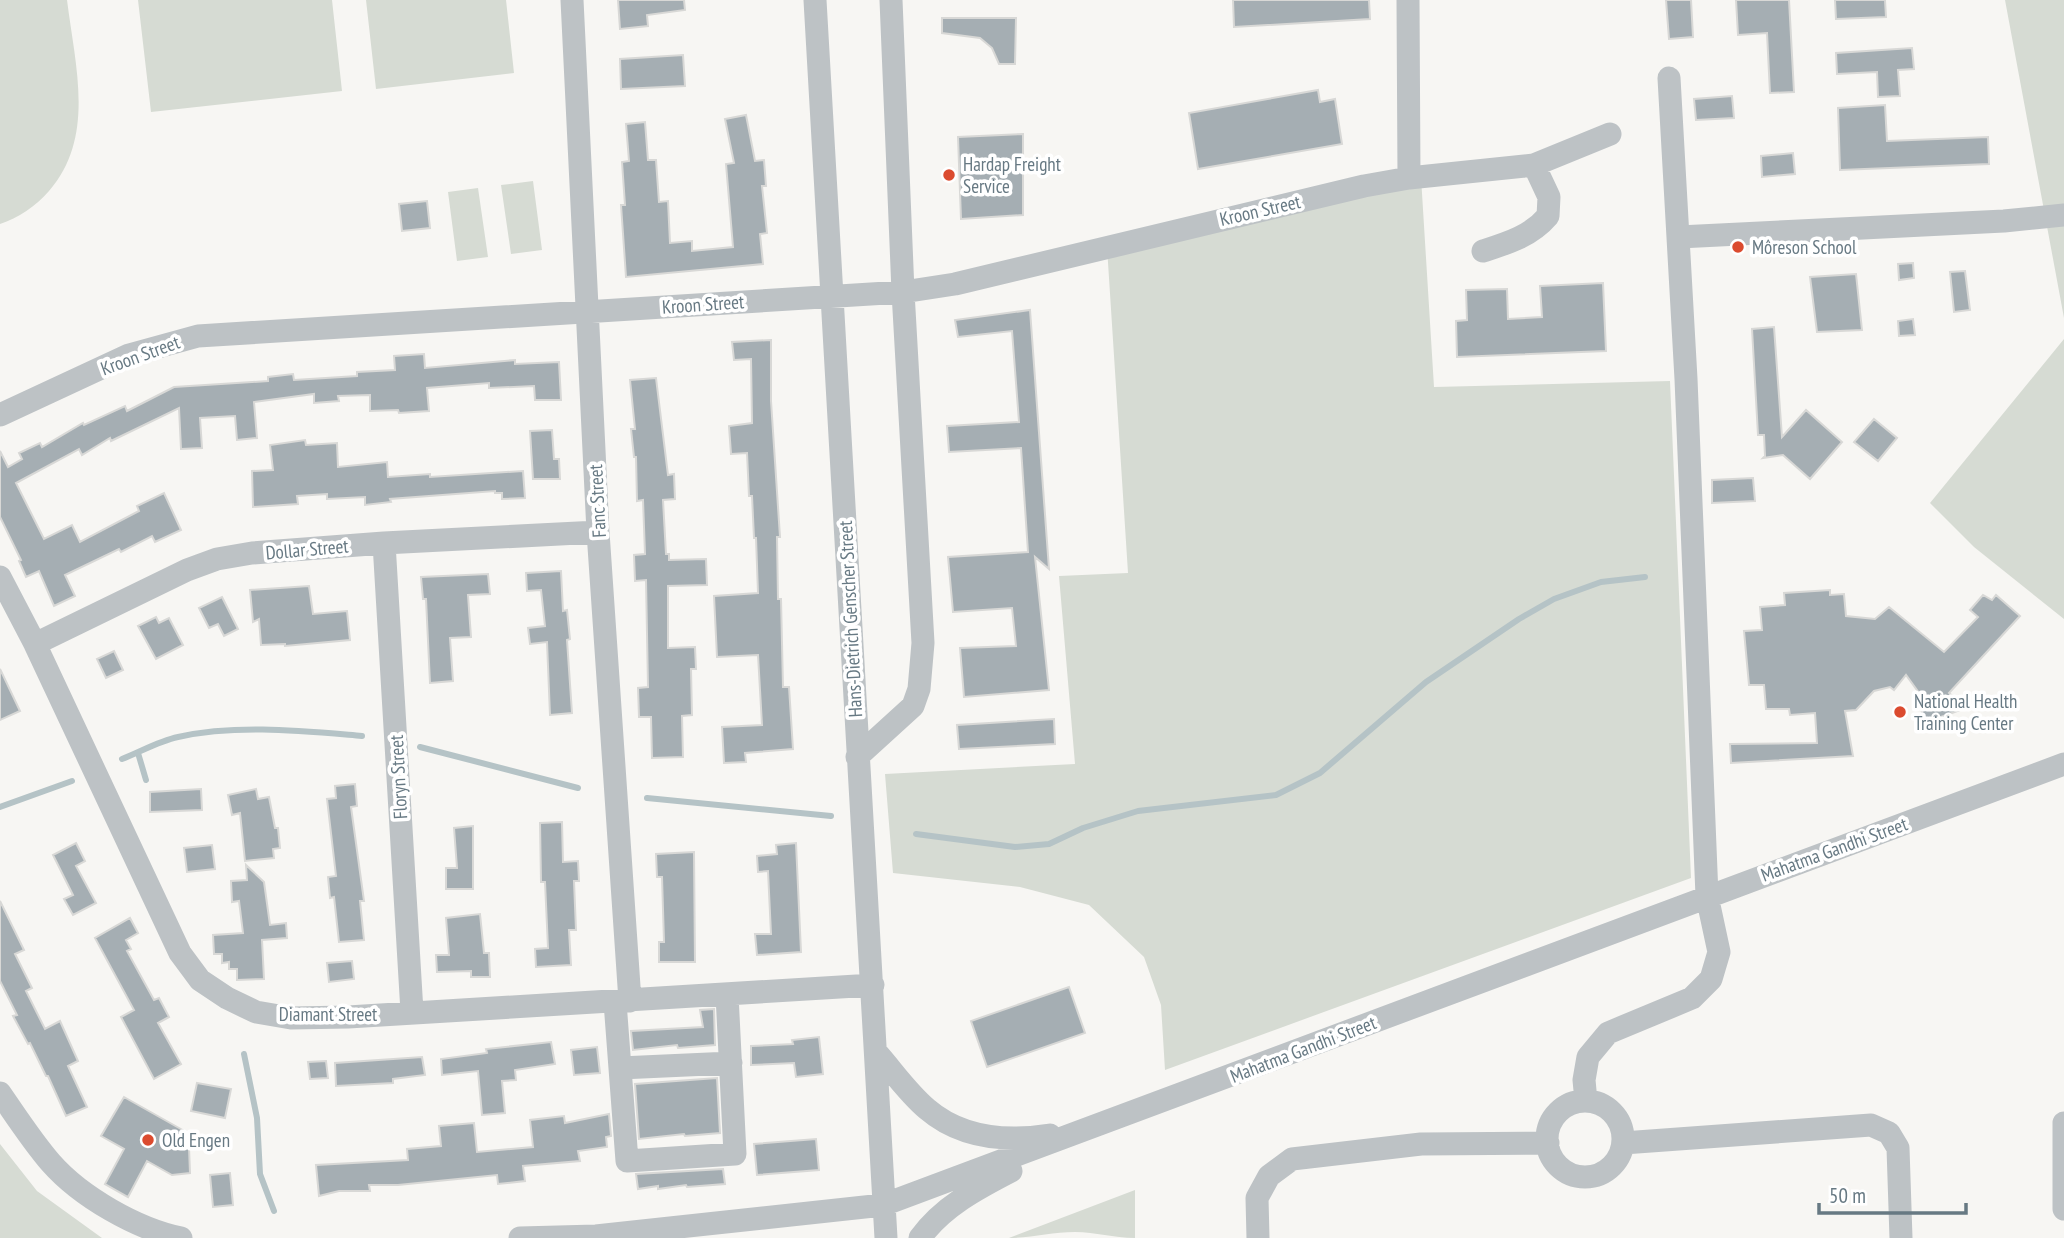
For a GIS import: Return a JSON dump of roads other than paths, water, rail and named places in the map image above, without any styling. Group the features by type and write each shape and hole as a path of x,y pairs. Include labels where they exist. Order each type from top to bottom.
{"street":[{"name":"Fanc Street","path":"572,0 623,1002 620,1068 627,1161 735,1154 731,1063"},
{"name":"Hans-Dietrich Genscher Street","path":"815,0 886,1238"},
{"path":"858,757 913,706 919,689 923,643 903,292 891,0"},
{"path":"1408,0 1409,178"},
{"path":"1586,1101 1584,1080 1588,1057 1608,1032 1692,998 1711,979 1719,952 1707,896 1679,237 1669,78"},
{"name":"Kroon Street","path":"0,415 129,355 198,335 903,292 955,284 1351,189 1409,178 1534,165 1610,134"},
{"path":"1483,251 1532,232 1548,216 1549,197 1534,165"},
{"path":"1679,237 2004,221 2064,215"},
{"name":"Dollar Street","path":"35,644 187,570 217,559 252,553 384,543 598,532"},
{"name":"Floryn Street","path":"384,543 412,1012"},
{"name":"Diamant Street","path":"0,577 35,644 180,953 200,980 227,998 256,1012 291,1018 623,1002 873,985"},
{"name":"Mahatma Gandhi Street","path":"520,1238 596,1237 883,1205 2064,764"},
{"path":"620,1068 731,1063 727,995"},
{"path":"876,1052 927,1109 946,1123 970,1134 995,1139 1042,1136 1095,1128"},
{"path":"0,1093 53,1165 92,1197 128,1219 181,1238"},
{"path":"1586,1101 1609,1110 1618,1119 1623,1143 1620,1155 1613,1165 1603,1173 1591,1177 1567,1172 1558,1165 1551,1155 1548,1143 1549,1130 1562,1110 1574,1103 1586,1101"},
{"path":"2064,1123 2064,1209"},
{"path":"1623,1143 1871,1125 1889,1133 1898,1148 1901,1238"},
{"path":"920,1238 938,1217 976,1189 1095,1128"},
{"path":"1258,1238 1258,1198 1269,1176 1292,1158 1421,1144 1548,1143"}],"waterway":[{"path":"916,834 1015,847 1049,844 1083,828 1138,811 1276,795 1320,773 1426,682 1519,619 1554,599 1601,582 1645,577"},
{"path":"122,759 171,739 200,733 270,730 362,736"},
{"path":"420,747 578,788"},
{"path":"138,753 146,780"},
{"path":"0,807 72,781"},
{"path":"647,798 831,816"},
{"path":"244,1054 257,1118 260,1174 274,1211"}],"place":[{"name":"Hardap Freight Service","path":"949,175"},
{"name":"Môreson School","path":"1738,247"},
{"name":"National Health Training Center","path":"1900,712"},
{"name":"Old Engen","path":"148,1140"}]}
